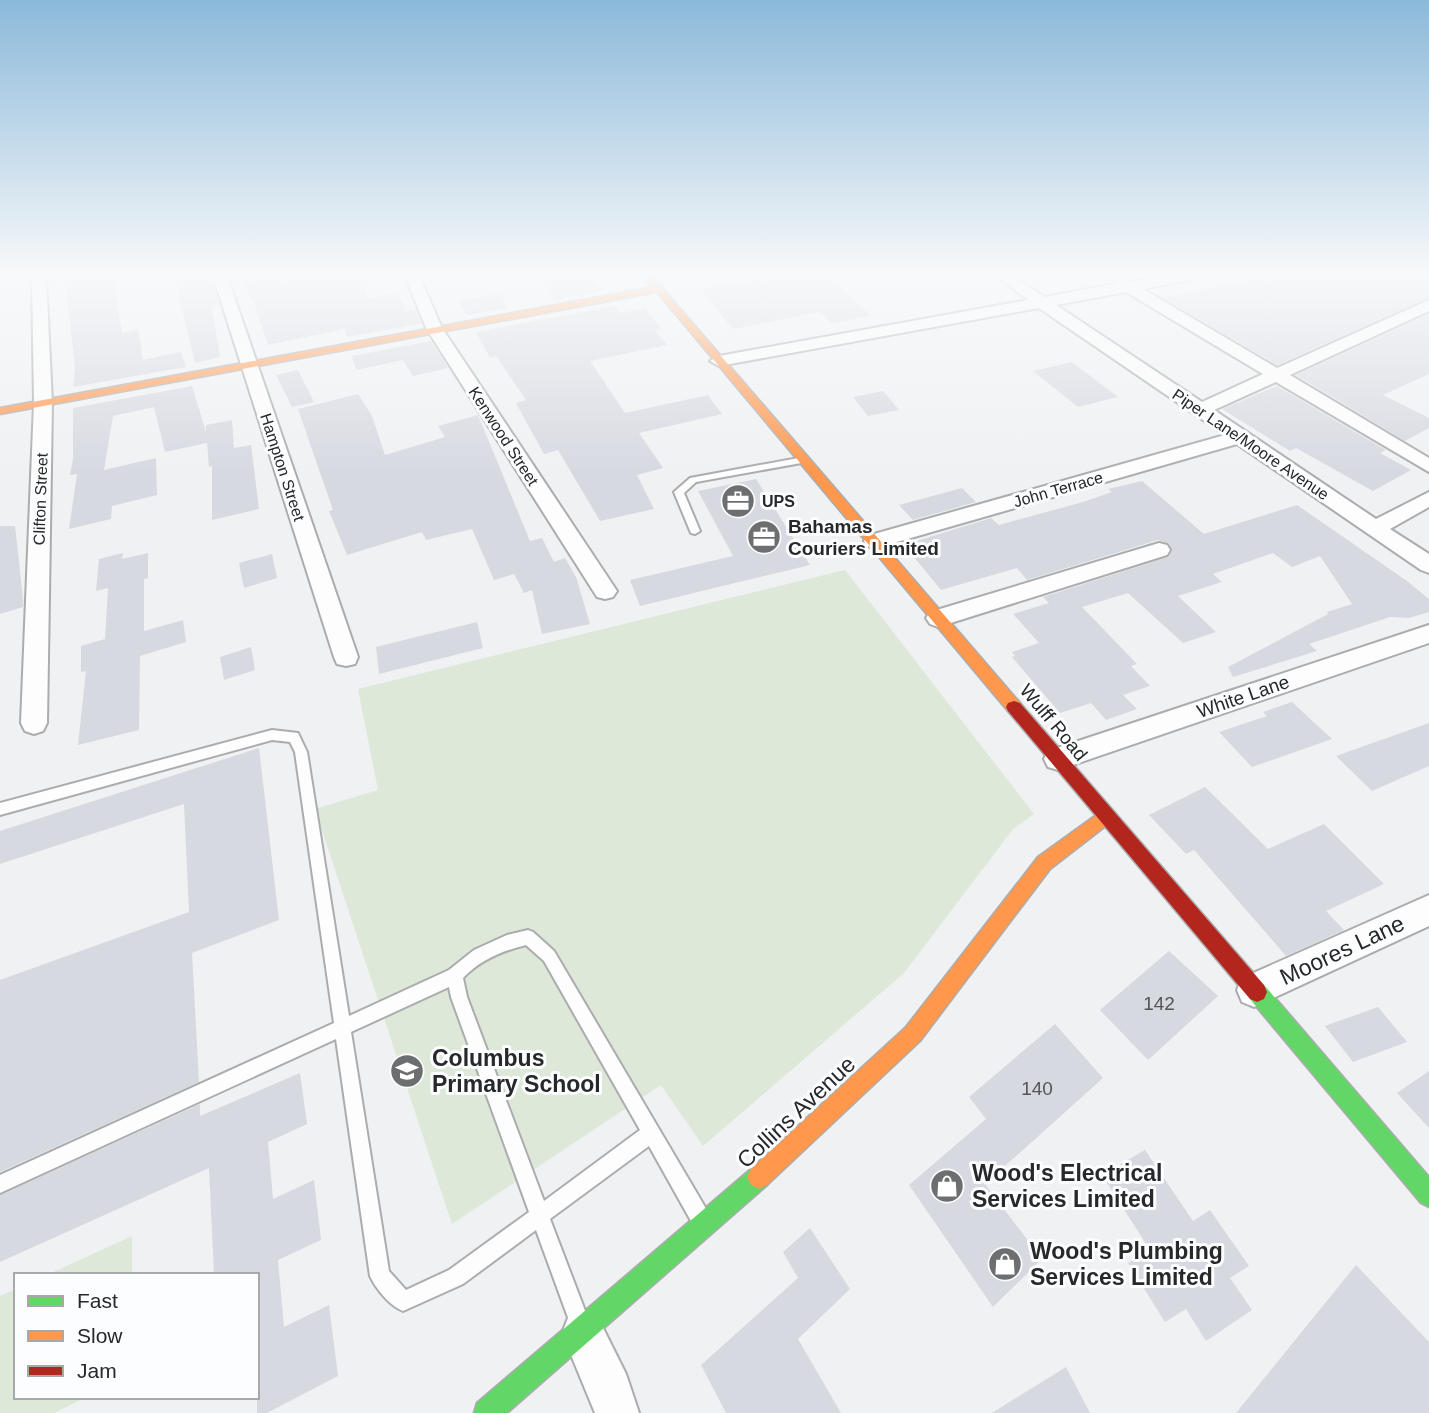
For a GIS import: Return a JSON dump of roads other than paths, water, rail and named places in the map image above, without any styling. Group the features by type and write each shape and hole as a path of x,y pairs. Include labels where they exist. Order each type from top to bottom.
{"street":[{"name":"Clifton Street","path":"34,723 43,403 41,342"},
{"name":"Hampton Street","path":"241,342 346,657"},
{"path":"0,411 362,342"},
{"name":"Kenwood Street","path":"443,342 605,591"},
{"name":"Wulff Road","path":"704,342 1429,1195"},
{"path":"719,361 821,342"},
{"name":"Piper Lane/Moore Avenue","path":"1100,342 1429,565"},
{"path":"1220,342 1429,466"},
{"path":"1200,410 1348,342"},
{"name":"John Terrace","path":"875,541 1240,437"},
{"path":"1375,528 1429,498"},
{"path":"938,618 1159,550"},
{"name":"White Lane","path":"1058,759 1429,634"},
{"name":"Collins Avenue","path":"487,1413 705,1226 913,1034 1044,863 1106,816"},
{"name":"Moores Lane","path":"1254,990 1429,910"},
{"path":"583,1333 617,1413"}],"lane":[{"path":"695,531 680,492 694,480 804,460"},
{"path":"0,809 272,735 294,737 301,752 380,1276 402,1301 456,1277 652,1133"},
{"path":"0,1184 456,976 467,962 501,943 528,937 549,956 705,1226"},
{"path":"456,976 458,997 583,1333"}],"place":[{"name":"UPS","path":"738,501"},
{"name":"Bahamas Couriers Limited","path":"764,537"},
{"name":"Columbus Primary School","path":"407,1071"},
{"name":"Wood's Electrical Services Limited","path":"947,1186"},
{"name":"Wood's Plumbing Services Limited","path":"1005,1264"}]}
